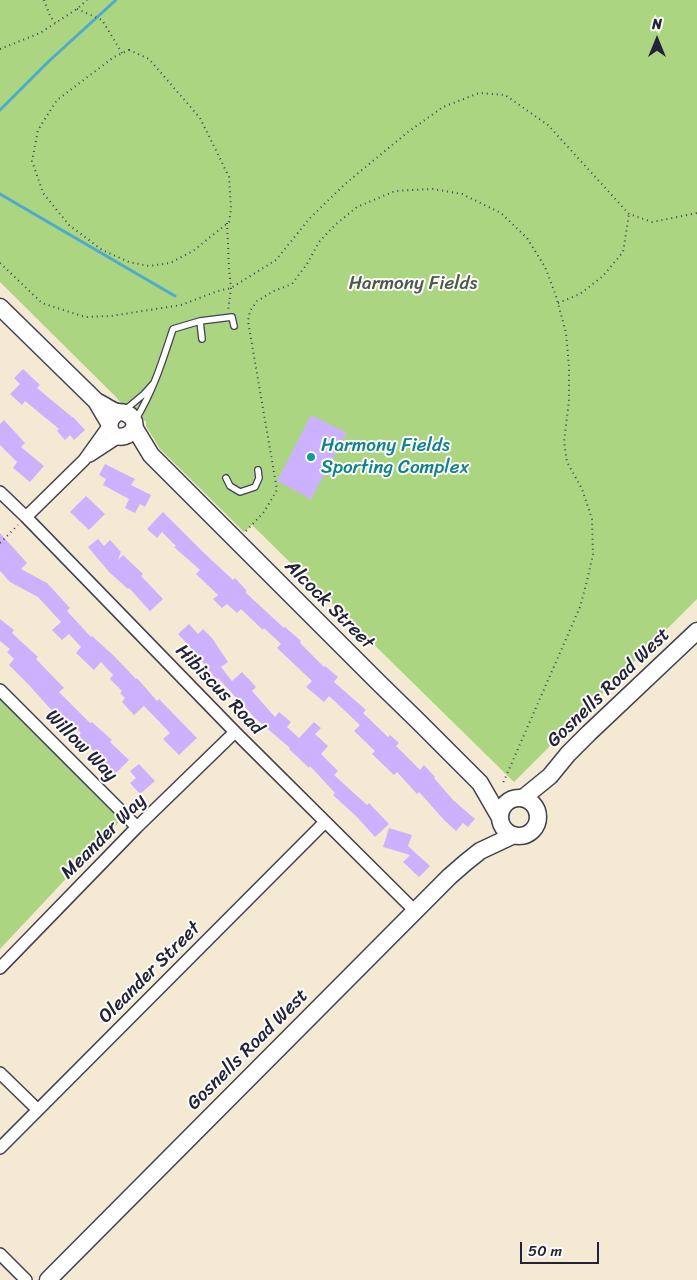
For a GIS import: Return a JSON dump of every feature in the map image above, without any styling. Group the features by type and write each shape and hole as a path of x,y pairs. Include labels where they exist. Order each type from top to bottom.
{"main road":[{"path":"0,307 121,424"},
{"name":"Alcock Street","path":"121,424 378,684 480,783 500,818"},
{"name":"Gosnells Road West","path":"480,851 492,835 503,806 511,799 520,798 550,776 589,733 697,631"},
{"name":"Gosnells Road West","path":"48,1280 465,863 480,851 514,835 520,836 532,830 538,819 537,812 550,776"},
{"name":"Alcock Street","path":"480,783 520,798"},
{"path":"520,798 532,803 537,812"},
{"path":"500,818 504,830 514,835"}],"street":[{"path":"26,517 121,424"},
{"name":"Hibiscus Road","path":"0,492 324,822 415,911"},
{"name":"Willow Way","path":"0,690 137,827"},
{"name":"Meander Way","path":"0,968 137,827 235,732"},
{"name":"Oleander Street","path":"0,1148 324,822"},
{"path":"0,1073 38,1110"},
{"path":"0,1254 26,1280"}],"lane":[{"path":"121,424 147,401 156,381 173,329 200,321 232,317 234,326"},
{"path":"200,321 202,339"},
{"path":"121,424 156,381"},
{"path":"226,478 230,486 240,492 255,487 258,470"}],"path":[{"path":"44,0 55,24"},
{"path":"0,49 40,33 78,9 87,0"},
{"path":"78,9 102,20 122,54"},
{"path":"129,50 149,59 200,118 229,177 231,209 229,222 227,223 193,251 170,263 149,266 129,262 102,250 68,225 43,194 32,161 38,130 57,100 114,57 129,50"},
{"path":"0,263 42,303 85,317 111,316 181,305 231,288 276,260 309,218 345,184 408,132 443,106 479,93 505,95 548,125 628,214 652,222 697,213"},
{"path":"244,532 264,512 277,490 248,321 250,311 257,300 292,284 307,264 318,242 334,225 357,207 395,191 433,189 462,194 501,212 528,238 545,267 558,303 566,334 569,366 569,401 564,442 567,462 582,489 592,519 593,554 580,607 503,783"},
{"path":"558,303 580,294 603,276 623,252 628,214"},
{"path":"227,223 231,288 228,312"},
{"path":"0,543 26,517"}],"green space":[{"name":"Harmony Fields","path":"0,0 697,0 697,599 514,782 252,525 244,532 160,449 146,426 146,421 131,416 116,397 0,282"},
{"path":"0,699 122,819 0,949"}],"building":[{"path":"23,369 40,385 37,388 73,417 85,430 74,440 70,435 65,440 57,431 59,429 25,401 22,405 10,394 20,384 14,378"},
{"name":"Harmony Fields Sporting Complex","path":"311,415 347,433 311,499 277,481"},
{"path":"4,420 25,443 21,447 44,466 30,482 13,468 17,462 0,445 0,424"},
{"path":"105,464 135,479 131,485 151,495 145,507 140,504 135,513 125,508 129,499 103,485 106,479 99,475"},
{"path":"86,496 105,514 89,530 70,512"},
{"path":"163,512 233,580 235,578 247,591 245,592 301,641 300,643 324,667 338,677 334,682 366,710 363,713 388,737 390,735 399,743 396,746 420,770 424,765 453,800 475,819 468,827 463,823 456,831 419,792 417,794 397,772 394,775 372,754 375,751 354,731 360,725 329,696 324,702 306,687 312,681 277,648 281,644 264,628 263,630 241,609 237,613 227,604 222,608 213,599 218,595 196,574 200,570 174,547 176,546 162,532 157,538 147,529"},
{"path":"0,533 27,563 21,569 47,583 70,608 67,611 91,637 114,656 157,701 159,699 197,738 179,755 163,739 170,733 144,706 134,715 122,702 125,698 120,693 122,691 110,679 113,675 101,662 94,670 76,653 81,647 69,634 62,640 52,630 61,622 38,597 10,582 0,571"},
{"path":"98,539 104,546 110,540 121,552 118,560 123,555 143,574 141,576 163,599 150,611 129,588 109,572 88,547"},
{"path":"0,619 14,630 12,633 38,657 36,659 64,688 59,692 90,723 92,722 112,740 110,742 129,760 115,774 78,736 81,733 64,716 59,721 29,685 9,665 14,659 7,652 10,649 0,641"},
{"path":"189,624 198,634 203,629 212,638 228,662 221,667 232,681 242,672 256,687 252,691 275,717 279,712 291,722 287,727 299,738 314,722 321,728 315,734 328,746 321,754 338,771 334,775 367,805 369,803 389,824 375,837 333,795 335,793 310,766 309,768 290,748 255,718 218,678 216,680 199,657 178,634"},
{"path":"139,764 155,781 140,794 130,783 136,778 130,771"},
{"path":"389,828 412,835 408,846 430,866 419,877 403,862 410,855 383,847"}],"waterway":[{"path":"0,110 48,62 116,0"},
{"path":"0,194 175,296"}],"place":[{"name":"Harmony Fields Sporting Complex","path":"311,457"}]}
